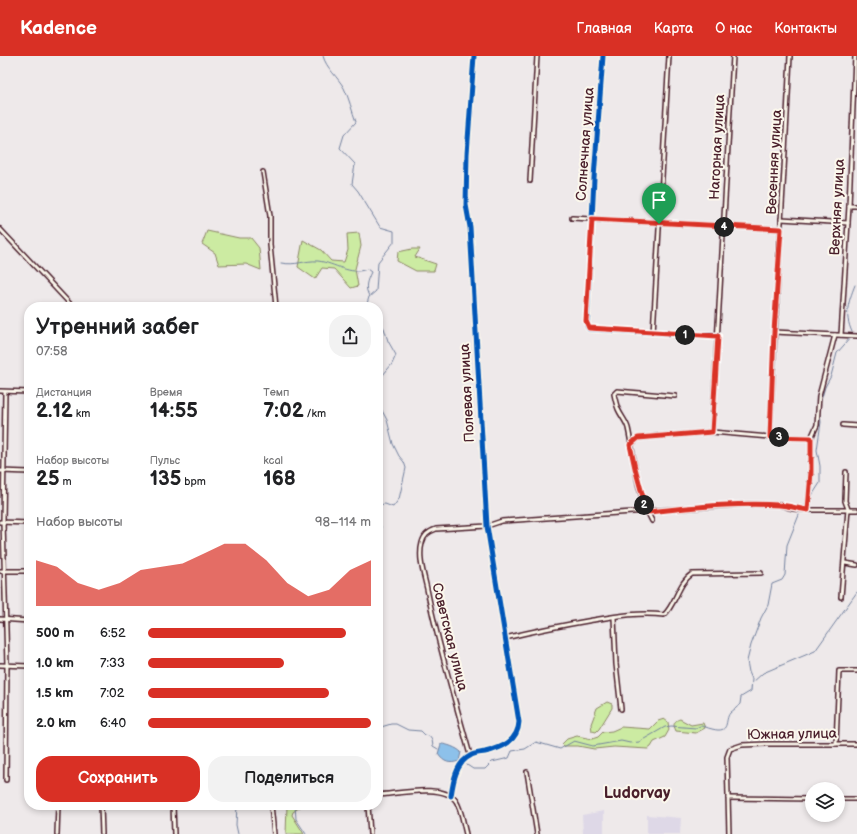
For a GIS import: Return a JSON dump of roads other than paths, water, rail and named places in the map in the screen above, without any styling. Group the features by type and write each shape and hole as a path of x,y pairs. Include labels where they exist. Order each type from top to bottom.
{"street":[{"name":"Полевая улица","path":"470,755 508,744 516,736 519,727 487,526 470,227 466,205 467,154 474,56"},
{"path":"530,181 537,56"},
{"name":"Солнечная улица","path":"603,56 586,321 589,328 653,333"},
{"path":"669,56 653,333 718,336"},
{"name":"Нагорная улица","path":"712,432 733,56"},
{"name":"Весенняя улица","path":"770,437 774,332 782,220 790,56"},
{"name":"Верхняя улица","path":"841,335 849,206 855,56"},
{"path":"263,172 270,216 270,245 276,302"},
{"path":"849,206 857,206"},
{"path":"572,218 659,224 781,229"},
{"path":"782,220 848,224"},
{"path":"0,229 68,302"},
{"path":"774,332 857,336"},
{"path":"808,510 811,472 811,438 817,424 819,396 835,335"},
{"path":"0,391 24,392"},
{"path":"652,521 647,512 635,468 628,428 618,409 614,394 617,391 675,396"},
{"path":"5,392 2,522 6,571 6,780"},
{"path":"843,425 857,426"},
{"path":"630,445 638,438 712,432 770,437 811,438"},
{"path":"2,471 24,472"},
{"path":"841,597 848,509 845,501 846,472"},
{"path":"487,526 502,521 748,504 780,505 794,509 808,510 857,510"},
{"path":"2,522 24,523"},
{"name":"Советская улица","path":"470,755 435,633 422,564 421,547 423,539 427,534 436,530 487,526"},
{"path":"844,563 857,565"},
{"path":"0,570 24,571"},
{"path":"505,638 557,626 614,617 649,613 664,615 687,578 692,574 760,573"},
{"path":"614,617 620,709"},
{"path":"0,619 24,621"},
{"path":"0,665 24,666"},
{"path":"836,744 839,671 857,671"},
{"name":"Южная улица","path":"728,798 727,757 729,751 735,747 742,745 857,744"},
{"path":"451,796 456,773 465,759 470,755"},
{"path":"527,772 537,834"},
{"path":"383,795 434,791 451,796 458,805 466,834"},
{"path":"729,834 728,798 805,799"},
{"path":"845,799 857,799"},
{"path":"58,810 58,834"},
{"path":"101,810 102,834"},
{"path":"173,810 174,834"},
{"path":"272,810 274,834"},
{"path":"368,810 370,834"}],"water":[{"path":"441,744 452,746 461,752 459,761 445,761 438,754"}],"waterway":[{"path":"323,56 327,65 344,88 356,122 344,135 340,148 355,164 352,184 358,191 380,227 394,231 394,242 378,262 376,291 369,297 368,302"},
{"path":"281,263 291,264 318,261 355,271 367,269 371,272 366,287 369,296"},
{"path":"852,332 848,320 848,308 850,297 855,285"},
{"path":"383,327 388,341 396,355 392,364 383,375"},
{"path":"820,404 825,387 831,376 837,353 851,337"},
{"path":"811,497 820,483 820,466 817,450 821,422 819,409"},
{"path":"383,412 387,420 393,444 406,468 399,499 393,507 383,504"},
{"path":"467,765 473,769 485,769 492,762 509,758 512,751 525,749 536,742 560,749 574,741 593,746 621,741 630,743 639,742 665,727 671,726 696,728 702,726 710,729 722,730 726,726 730,713 740,704 741,697 751,691 752,679 747,661 751,645 761,618 768,605 772,584 782,580 785,575 787,545 799,515"},
{"path":"752,683 763,673 815,651 857,592"},
{"path":"383,726 396,724 408,730 421,731 425,735 429,736 432,740 433,746 438,749"},
{"path":"237,810 236,825 238,834"},
{"path":"295,810 296,819 306,834"}],"district":[{"name":"Ludorvay","path":"637,793"}]}
